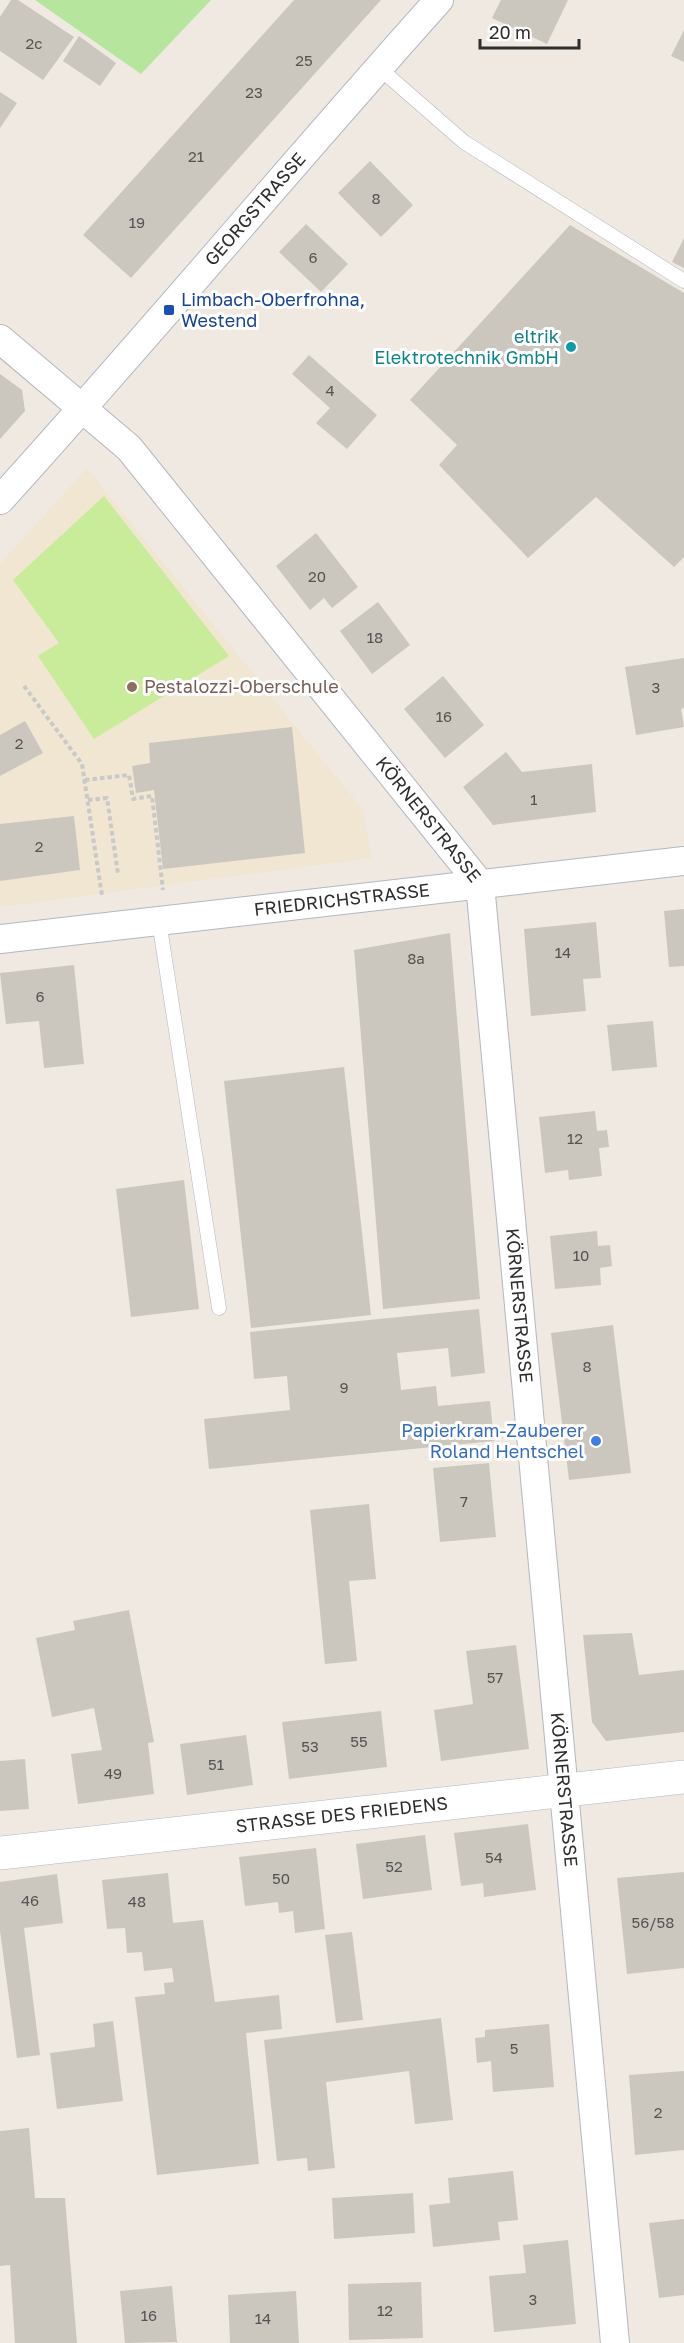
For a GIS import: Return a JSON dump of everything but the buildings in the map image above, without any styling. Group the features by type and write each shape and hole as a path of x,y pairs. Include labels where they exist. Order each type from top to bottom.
{"main road":[{"name":"STRASSE DES FRIEDENS","path":"0,1853 684,1777"}],"street":[{"name":"GEORGSTRASSE","path":"0,500 83,409 439,0"},
{"name":"KÖRNERSTRASSE","path":"0,339 129,448 480,884 615,2343"},
{"name":"FRIEDRICHSTRASSE","path":"0,939 684,861"}],"lane":[{"path":"378,68 464,142 684,281"},
{"path":"163,920 219,1308"}],"path":[{"path":"24,686 82,764 107,926"},
{"path":"85,780 129,775 133,799 144,794 152,796 163,920"},
{"path":"88,800 107,798 118,874"}],"shaded area":[{"name":"Pestalozzi-Oberschule","path":"87,468 363,810 371,858 0,907 0,564"}],"green space":[{"path":"35,0 211,0 141,74"},
{"path":"104,496 229,656 94,739 38,656 59,643 13,580"}],"place":[{"name":"Limbach-Oberfrohna, Westend","path":"169,310"},
{"name":"eltrik Elektrotechnik GmbH","path":"571,347"},
{"name":"Pestalozzi-Oberschule","path":"132,687"},
{"name":"Papierkram-Zauberer Roland Hentschel","path":"596,1441"}]}
